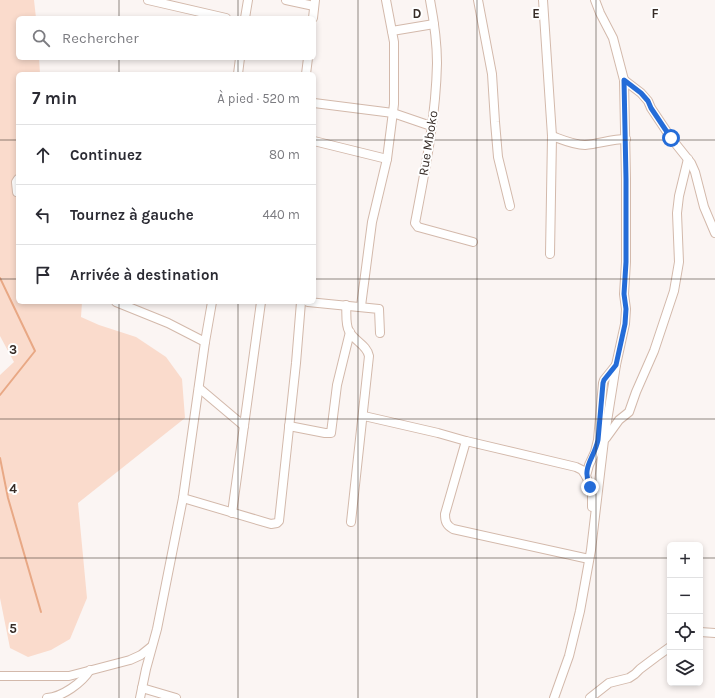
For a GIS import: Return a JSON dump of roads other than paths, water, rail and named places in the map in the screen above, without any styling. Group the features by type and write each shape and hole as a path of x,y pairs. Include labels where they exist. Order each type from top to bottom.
{"street":[{"path":"148,0 217,16"},
{"path":"245,16 248,0"},
{"path":"286,0 315,3 313,16"},
{"path":"361,306 372,222 387,159 394,104 394,52 392,31 386,0"},
{"name":"Rue Mboko","path":"430,0 434,24 437,62 432,126 416,225 421,228 473,242"},
{"path":"478,0 492,74 498,157 510,206"},
{"path":"543,0 552,136 550,254"},
{"path":"554,698 568,656 580,611 591,550 604,440 616,365 625,324 626,309 624,294 626,262 626,138 624,80 613,38 595,0"},
{"path":"392,31 434,24"},
{"path":"238,72 240,60"},
{"path":"306,72 308,60"},
{"path":"624,80 641,93 648,101 671,138 694,168 704,207 715,233"},
{"path":"316,103 393,113 432,126"},
{"path":"552,136 584,145 626,138"},
{"path":"316,141 387,159"},
{"path":"604,440 619,420 630,412 636,392 654,351 674,291 679,262 679,196 688,159"},
{"path":"316,303 379,309 380,333"},
{"path":"121,304 168,323 205,342"},
{"path":"140,698 157,629 183,498 212,304"},
{"path":"232,513 261,304"},
{"path":"183,498 271,524 279,521 301,304"},
{"path":"346,305 348,327 350,332 366,348 369,356 364,416 351,522"},
{"path":"289,426 331,433 337,385 350,332"},
{"path":"586,476 598,440 603,383 616,365"},
{"path":"199,388 244,426"},
{"path":"364,416 576,467 582,470 592,491 589,536 591,550"},
{"path":"466,441 445,514 446,524 449,527 589,559"},
{"path":"703,632 715,633"},
{"path":"0,676 69,676 130,660 141,655 152,647"},
{"path":"590,698 609,683 629,678 667,649"},
{"path":"47,698 56,697 63,694 83,680 90,670"},
{"path":"142,688 176,698"}],"waterway":[{"path":"0,278 35,351 0,395"},
{"path":"0,458 8,498 41,612"}]}
